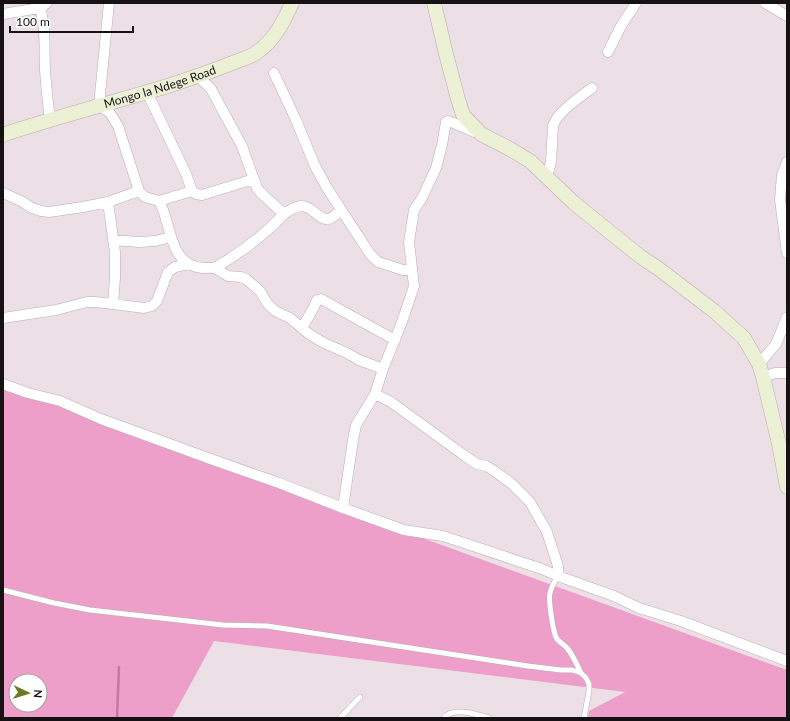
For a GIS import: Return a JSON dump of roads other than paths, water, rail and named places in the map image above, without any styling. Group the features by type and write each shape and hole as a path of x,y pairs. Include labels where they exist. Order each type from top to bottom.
{"street":[{"path":"109,3 99,105 110,113 118,126 139,191 145,197 159,201 192,191"},
{"name":"Mongo la Ndege Road","path":"3,135 198,76 256,53 274,35 285,18 292,3"},
{"path":"434,3 463,115 481,134"},
{"path":"608,52 621,26 636,3"},
{"path":"765,3 787,16"},
{"path":"3,14 44,5 46,89 50,120"},
{"path":"274,72 315,166 327,188 370,254 378,262 403,270 412,270"},
{"path":"198,76 211,89 242,146 257,188 284,214"},
{"path":"547,177 551,162 554,121 592,88"},
{"path":"146,92 186,174 192,191 196,194 202,195 254,179"},
{"path":"344,508 356,425 375,394 414,286 409,242 414,210 422,198 436,168 446,122 448,121 481,134 530,161 574,203 641,257 659,269 719,316 744,338 761,370 779,444 787,487"},
{"path":"787,162 782,175 780,200 787,251"},
{"path":"3,193 32,208 49,212 108,202 139,191"},
{"path":"159,201 178,253 189,264 200,269 215,268 235,256 275,224 284,214 301,206 308,207 322,218 326,219 342,210"},
{"path":"108,202 115,252 113,304"},
{"path":"113,240 139,242 155,241 171,237"},
{"path":"3,318 56,310 87,302 144,308 152,306 157,301 168,272 175,267 189,264"},
{"path":"215,268 228,276 246,279 260,291 267,303 275,311 290,318 308,334 359,360 383,369"},
{"path":"302,328 317,300 321,299 395,340"},
{"path":"761,370 776,344 787,317"},
{"path":"761,370 775,373 787,373"},
{"path":"3,384 28,393 60,401 101,419 404,530 448,537 542,569 614,596 639,608 681,621 787,661"},
{"path":"375,394 391,402 477,464 486,466 493,470 517,489 530,502 548,532 558,566 558,576"}],"lane":[{"path":"558,576 550,593 549,602 556,637 571,653 581,673 589,684 584,718"},
{"path":"3,590 54,603 90,610 223,625 267,626 528,666 572,670 581,673"},
{"path":"340,718 360,696"},
{"path":"444,718 447,714 453,712 466,712 489,718"}],"waterway":[{"path":"117,718 119,667"}]}
